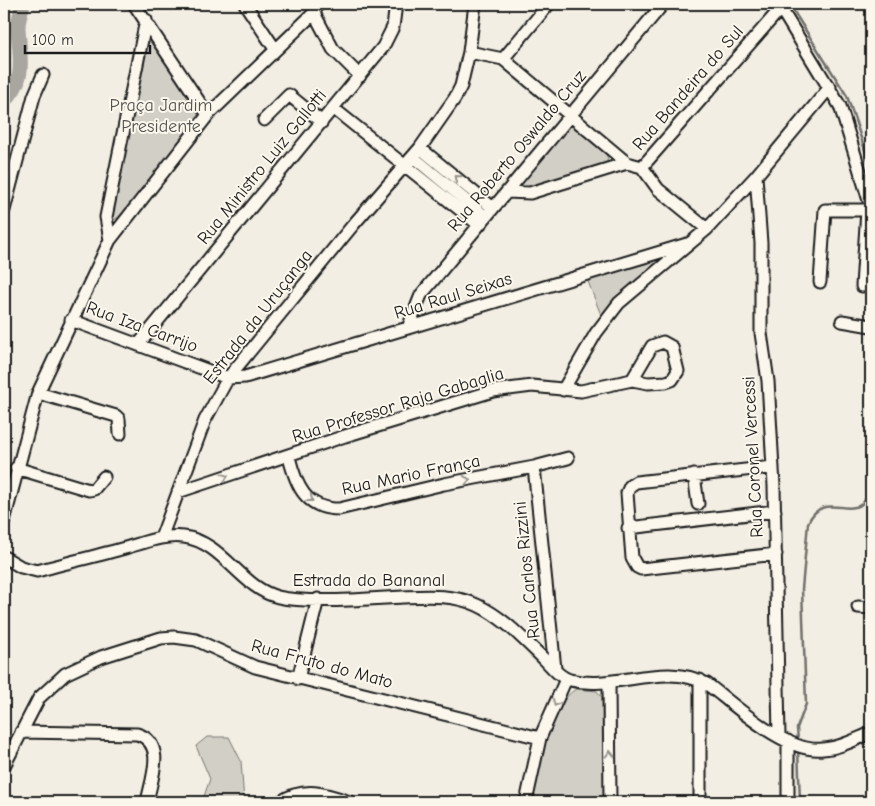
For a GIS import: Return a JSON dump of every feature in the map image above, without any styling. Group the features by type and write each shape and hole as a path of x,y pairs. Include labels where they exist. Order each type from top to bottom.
{"street":[{"path":"134,4 208,115"},
{"path":"244,4 275,49"},
{"name":"Rua Ministro Luiz Gallotti","path":"138,344 360,76 389,38 393,27 396,4"},
{"name":"Estrada da Uruçanga","path":"161,538 205,420 228,378 413,156 455,98 469,52 475,4"},
{"path":"503,60 549,4"},
{"name":"Rua Roberto Oswaldo Cruz","path":"408,328 421,295 663,4"},
{"path":"780,6 830,87 847,123 869,209 862,286"},
{"name":"Rua Bandeira do Sul","path":"642,167 780,6"},
{"path":"4,521 16,468 38,394 110,240 208,115 316,8 333,49 360,76"},
{"path":"110,240 106,217 146,20"},
{"path":"469,52 503,60 627,163 642,167 658,188 707,229"},
{"path":"4,210 34,96 44,75"},
{"path":"563,390 607,316 707,229 756,176 830,87"},
{"path":"264,120 289,95 322,122"},
{"path":"333,108 413,156 486,217"},
{"path":"413,156 486,217"},
{"name":"Rua Bandeira do Sul","path":"507,192 530,193 627,163"},
{"name":"Rua Coronel Vercessi","path":"756,176 761,243 760,324 768,381 788,802"},
{"path":"820,282 825,210 869,209"},
{"name":"Rua Raul Seixas","path":"228,378 245,377 688,244"},
{"name":"Rua Iza Carrijo","path":"71,320 228,378"},
{"path":"842,321 871,326"},
{"name":"Rua Professor Raja Gabaglia","path":"178,492 289,457 345,436 493,391 532,386 581,391 632,380"},
{"path":"38,394 116,416 119,419 120,434"},
{"name":"Rua Mario França","path":"289,457 299,488 314,502 327,509 339,509 444,484 534,467 568,458"},
{"name":"Rua Carlos Rizzini","path":"534,467 555,669"},
{"path":"773,467 636,482 630,486 627,493 628,528 634,564 640,569 776,554"},
{"path":"16,468 89,490 94,489 104,477"},
{"path":"694,475 698,504"},
{"path":"628,528 775,512"},
{"name":"Estrada do Bananal","path":"4,557 21,567 37,571 161,538 184,537 201,543 219,555 252,584 270,595 280,598 438,596 460,598 476,604 502,619 566,679"},
{"path":"298,679 318,599"},
{"path":"858,607 871,608"},
{"name":"Rua Fruto do Mato","path":"4,766 39,698 65,674 82,664 161,638 174,637 196,640 255,667 298,679 540,738"},
{"path":"526,802 540,738 566,679 591,683 683,674 700,680 786,740 803,747 822,750 832,748 871,733"},
{"path":"700,680 700,802"},
{"path":"609,682 610,802"},
{"path":"21,732 137,734 147,737 156,755 147,802"},
{"path":"280,802 300,792 309,791 327,794 350,802"}],"green space":[{"name":"Praça Jardim Presidente","path":"145,39 150,41 197,108 198,115 189,132 119,217 112,221 108,215"},
{"path":"568,123 606,154 608,159 606,164 529,190 521,187 522,180"},
{"path":"660,260 601,315 587,279"},
{"path":"576,689 597,691 602,697 604,802 531,802 541,758 552,724 567,697"},
{"path":"207,737 229,737 241,761 244,802 202,802 210,779 196,746"}],"waterway":[{"path":"4,101 12,93 19,76 18,24 23,4"},
{"path":"789,4 847,96 871,168"},
{"path":"798,741 797,728 806,704 802,589 808,523 816,512 824,507 852,508 860,505 867,497 871,482"},
{"path":"798,749 800,802"}]}
